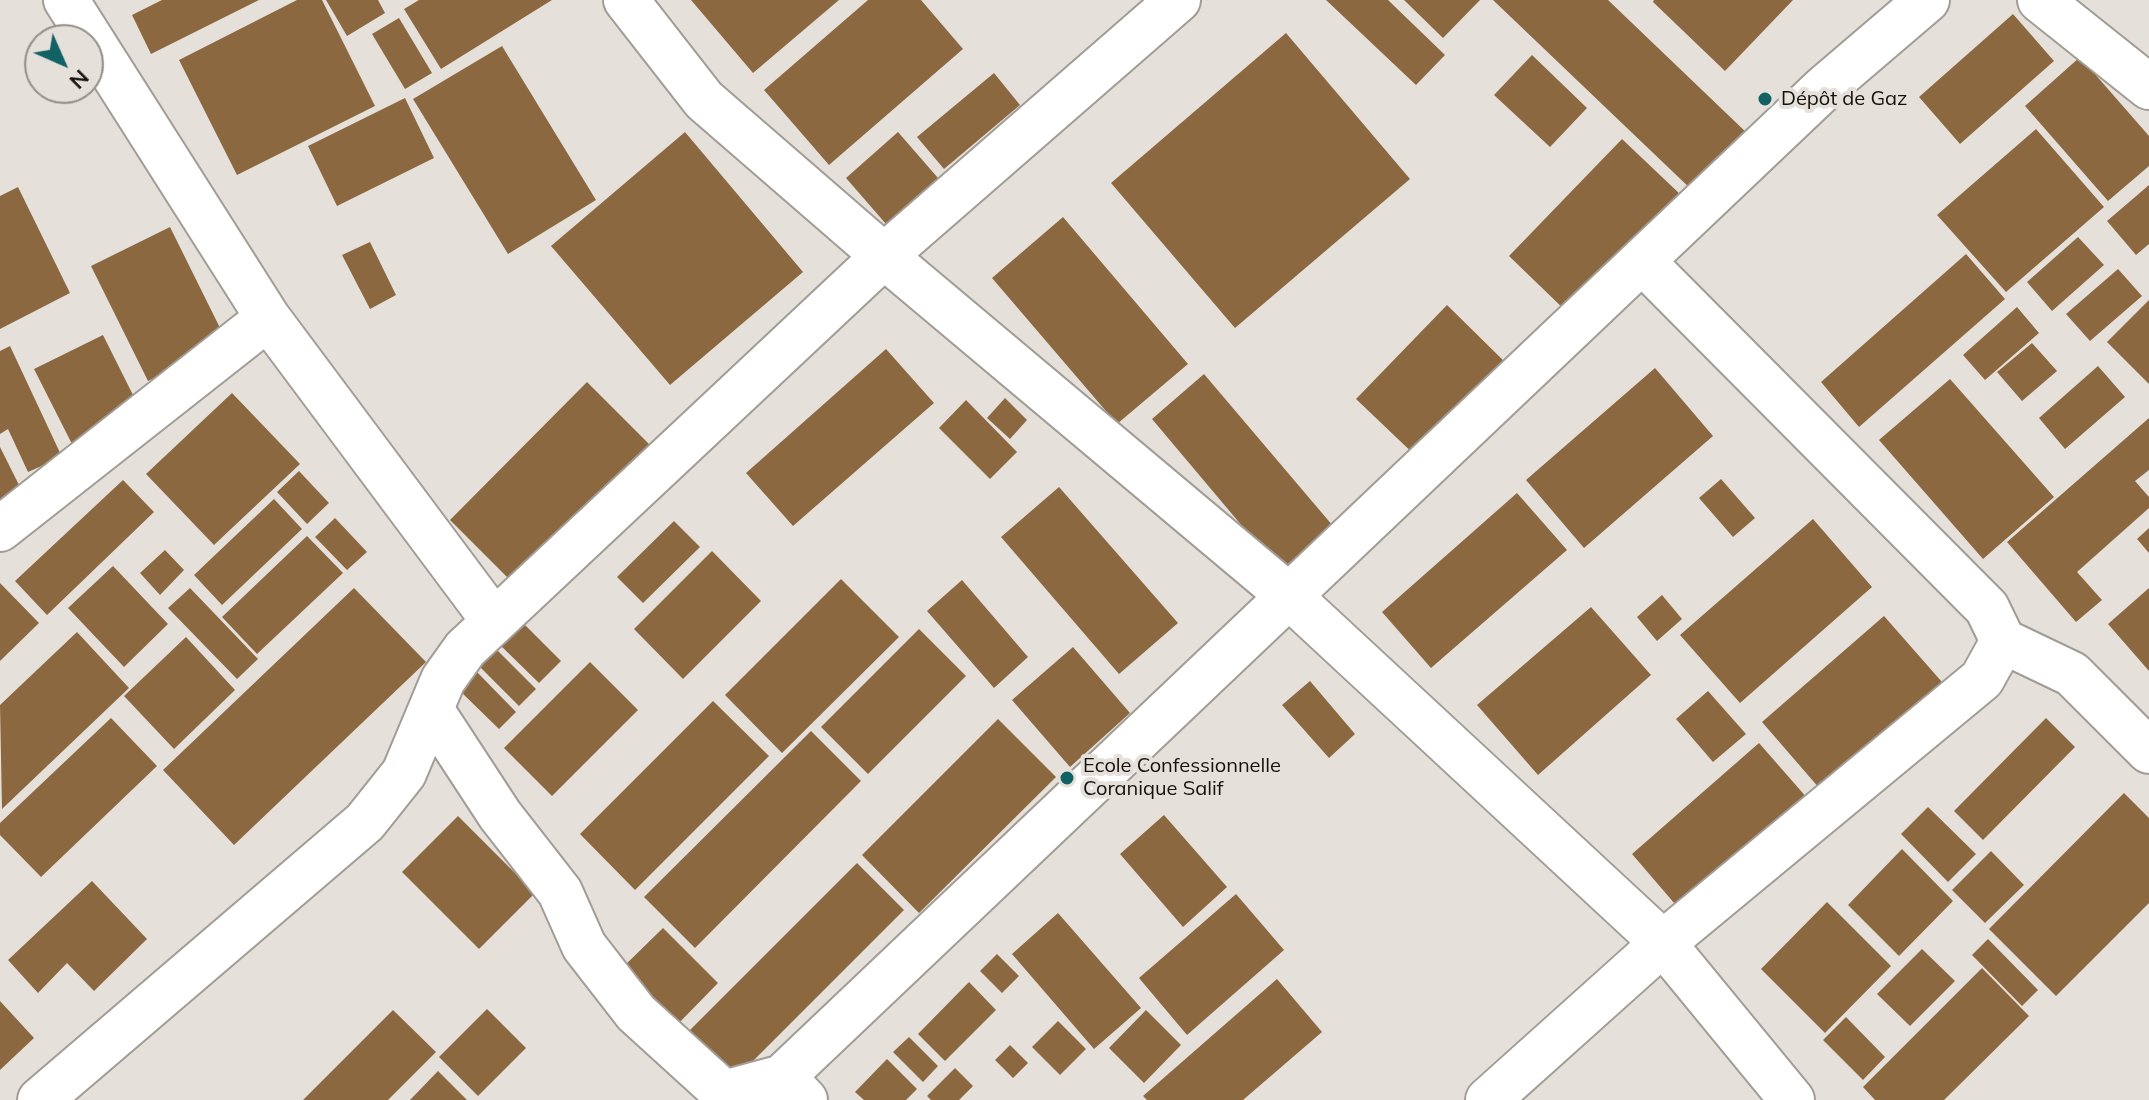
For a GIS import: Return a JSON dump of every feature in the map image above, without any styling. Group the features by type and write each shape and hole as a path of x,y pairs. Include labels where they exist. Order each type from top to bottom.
{"street":[{"path":"66,0 268,318 494,621"},
{"path":"626,0 704,100 884,256 1289,596 1663,943 1792,1100"},
{"path":"40,1100 365,822 404,773 443,680 465,649 884,256 1178,0"},
{"path":"432,711 500,815 560,892 584,946 636,1013 724,1093 782,1092 1289,596 1824,88 1927,0"},
{"path":"2040,0 2149,87"},
{"path":"1642,261 1987,608 2003,641 2072,674 2149,751"},
{"path":"0,529 268,318"},
{"path":"1488,1100 1663,943 1982,679 2003,641"}],"building":[{"path":"162,0 259,0 151,54 132,15"},
{"path":"297,0 322,0 375,106 237,175 179,60"},
{"path":"326,0 378,0 385,13 347,36"},
{"path":"419,0 552,0 441,69 404,9"},
{"path":"691,0 839,0 753,73"},
{"path":"868,0 921,0 963,49 829,165 764,90"},
{"path":"1326,0 1388,0 1445,55 1416,85"},
{"path":"1404,0 1480,0 1443,38"},
{"path":"1493,0 1608,0 1749,135 1694,192"},
{"path":"1654,0 1793,0 1725,71"},
{"path":"2013,14 2054,61 1960,144 1919,97"},
{"path":"399,18 432,73 405,89 372,34"},
{"path":"1286,33 1410,179 1235,328 1111,183"},
{"path":"502,46 596,200 508,254 413,99"},
{"path":"1532,55 1587,108 1550,147 1494,95"},
{"path":"2080,57 2149,136 2149,166 2108,201 2025,106"},
{"path":"994,73 1020,105 944,169 917,137"},
{"path":"405,98 434,158 337,206 308,146"},
{"path":"2036,129 2104,207 2006,292 1937,215"},
{"path":"685,132 803,272 670,385 551,246"},
{"path":"898,132 938,178 886,224 846,178"},
{"path":"1622,139 1682,196 1569,314 1509,256"},
{"path":"2149,185 2149,244 2136,255 2107,221"},
{"path":"18,187 70,293 0,329 0,196"},
{"path":"1063,217 1188,364 1117,424 992,278"},
{"path":"170,227 227,342 148,381 91,266"},
{"path":"2078,237 2104,265 2052,311 2027,282"},
{"path":"370,242 396,295 370,309 342,255"},
{"path":"1966,254 2005,299 1859,427 1821,382"},
{"path":"2118,269 2142,296 2090,341 2066,314"},
{"path":"2149,300 2149,384 2107,342"},
{"path":"1447,305 1509,366 1420,460 1356,399"},
{"path":"2017,307 2039,333 1985,380 1963,355"},
{"path":"103,335 140,409 72,444 34,369"},
{"path":"2032,343 2057,371 2022,401 1997,372"},
{"path":"10,346 62,457 28,472 8,429 0,434 0,351"},
{"path":"886,349 934,403 793,526 746,473"},
{"path":"2098,366 2125,397 2065,449 2039,418"},
{"path":"1655,368 1713,436 1584,548 1526,480"},
{"path":"1204,374 1333,526 1280,571 1152,419"},
{"path":"1950,379 2054,497 1983,559 1879,440"},
{"path":"587,382 655,450 517,587 450,520"},
{"path":"232,393 300,464 214,545 146,474"},
{"path":"1005,398 1027,420 1010,439 987,418"},
{"path":"966,400 1017,452 990,479 939,428"},
{"path":"2149,418 2149,470 2135,481 2149,497 2149,508 2077,572 2102,600 2076,622 2007,542"},
{"path":"0,447 24,495 0,507"},
{"path":"299,471 329,503 307,524 277,492"},
{"path":"1721,479 1755,518 1733,537 1699,498"},
{"path":"123,480 154,512 47,615 15,581"},
{"path":"1059,487 1178,623 1119,674 1001,537"},
{"path":"1517,493 1567,550 1431,668 1382,612"},
{"path":"274,499 302,529 222,605 194,575"},
{"path":"335,518 367,552 347,570 315,537"},
{"path":"1813,519 1872,587 1740,703 1680,635"},
{"path":"674,521 700,547 643,603 617,577"},
{"path":"2149,528 2149,553 2137,539"},
{"path":"307,536 343,573 257,654 222,617"},
{"path":"165,550 184,570 160,595 140,573"},
{"path":"712,551 761,601 683,679 634,629"},
{"path":"113,566 168,624 124,667 68,608"},
{"path":"841,579 899,637 782,753 725,695"},
{"path":"962,580 1028,657 994,688 927,611"},
{"path":"0,583 39,623 0,661"},
{"path":"190,588 258,659 237,679 168,608"},
{"path":"354,588 426,662 234,845 163,770"},
{"path":"2149,588 2149,671 2108,624"},
{"path":"1662,595 1682,619 1657,641 1637,617"},
{"path":"1591,607 1651,675 1538,775 1477,705"},
{"path":"1884,616 1942,682 1820,789 1762,722"},
{"path":"519,619 561,661 539,683 497,642"},
{"path":"919,629 966,676 868,774 821,727"},
{"path":"77,632 129,688 2,809 0,705"},
{"path":"186,637 235,690 174,749 124,696"},
{"path":"1073,647 1130,713 1070,767 1012,700"},
{"path":"495,648 536,689 519,706 478,665"},
{"path":"590,662 638,710 552,796 504,748"},
{"path":"477,672 516,712 499,729 459,690"},
{"path":"1310,681 1355,734 1329,758 1282,705"},
{"path":"1708,691 1746,734 1713,762 1676,719"},
{"path":"713,701 769,756 635,890 580,834"},
{"path":"111,718 157,766 41,877 0,835 0,823"},
{"path":"2046,718 2075,747 1983,840 1954,811"},
{"path":"998,719 1056,777 919,913 862,855"},
{"path":"811,731 861,781 695,948 644,897"},
{"path":"1759,743 1808,799 1681,911 1632,854"},
{"path":"2124,793 2149,818 2149,903 2056,996 1989,929"},
{"path":"1928,807 1976,854 1948,882 1901,834"},
{"path":"1164,815 1227,887 1183,927 1120,854"},
{"path":"458,816 535,893 479,949 402,872"},
{"path":"1902,849 1953,901 1899,956 1848,905"},
{"path":"1991,851 2024,885 1985,923 1952,890"},
{"path":"857,863 904,910 727,1087 680,1040"},
{"path":"92,881 147,939 94,991 67,963 38,993 8,960"},
{"path":"1236,894 1284,950 1187,1035 1139,978"},
{"path":"1827,902 1891,966 1825,1033 1761,969"},
{"path":"1058,913 1141,1008 1094,1049 1012,954"},
{"path":"663,928 718,983 674,1028 618,972"},
{"path":"1988,939 2038,990 2022,1006 1972,955"},
{"path":"1922,949 1955,981 1910,1026 1877,994"},
{"path":"997,954 1019,976 1002,993 980,971"},
{"path":"1982,968 2029,1016 1944,1100 1875,1100 1863,1087"},
{"path":"1277,979 1322,1032 1243,1100 1147,1100 1143,1096"},
{"path":"969,982 996,1010 945,1061 918,1034"},
{"path":"0,1001 34,1038 0,1070"},
{"path":"487,1009 526,1048 478,1096 439,1057"},
{"path":"393,1010 436,1052 388,1100 303,1100"},
{"path":"1146,1010 1181,1045 1144,1083 1109,1048"},
{"path":"1846,1017 1885,1057 1863,1080 1823,1040"},
{"path":"1058,1021 1086,1049 1060,1075 1032,1047"},
{"path":"909,1037 938,1066 923,1082 893,1052"},
{"path":"1010,1045 1028,1063 1013,1078 995,1060"},
{"path":"887,1059 917,1089 906,1100 864,1100 855,1092"},
{"path":"955,1068 973,1086 959,1100 931,1100 927,1096"},
{"path":"438,1071 467,1100 410,1100"}],"place":[{"name":"Dépôt de Gaz","path":"1765,99"},
{"name":"Ecole Confessionnelle Coranique Salif","path":"1067,778"}]}
